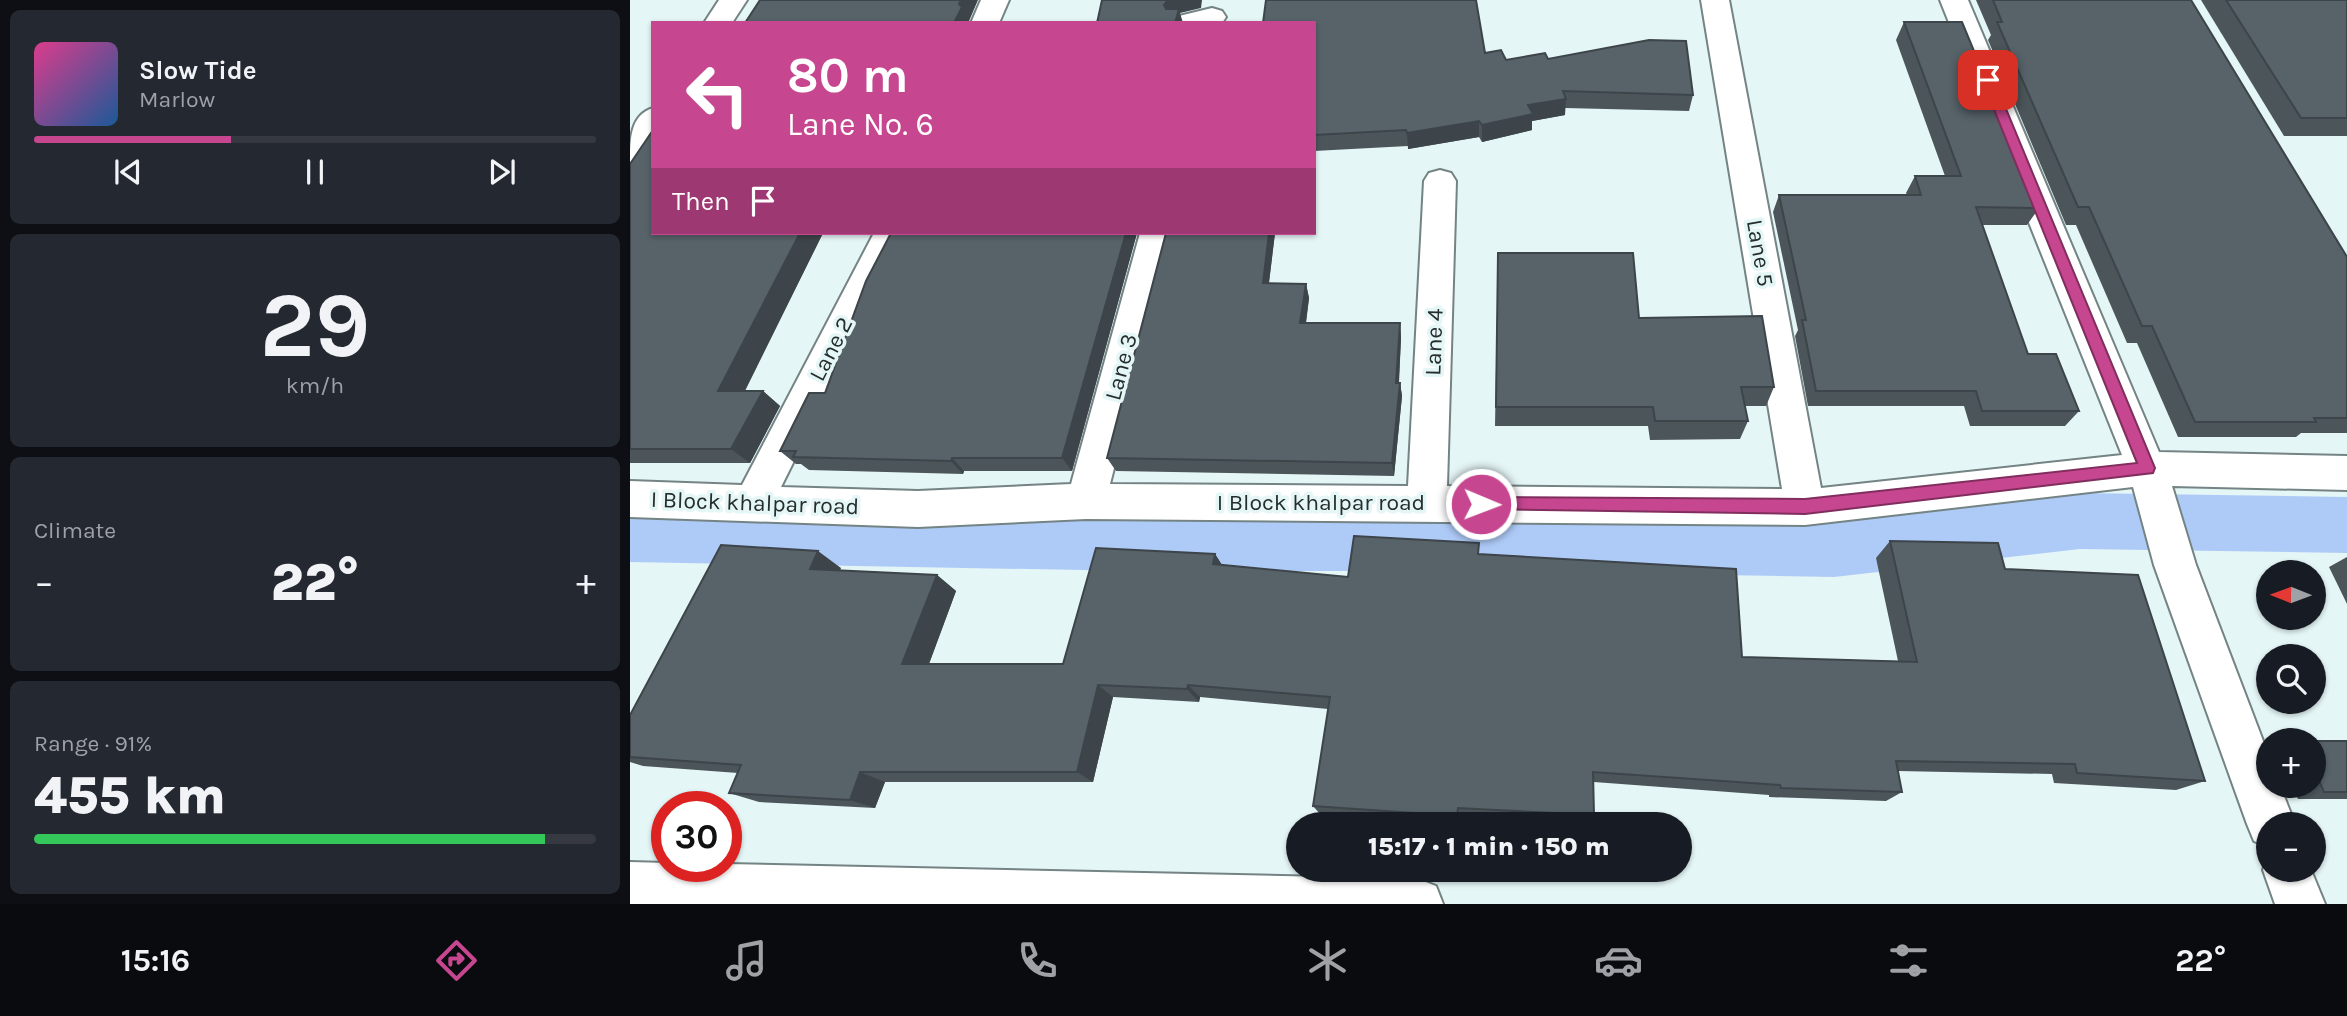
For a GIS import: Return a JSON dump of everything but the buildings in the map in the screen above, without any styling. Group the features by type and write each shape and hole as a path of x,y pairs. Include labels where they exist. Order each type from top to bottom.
{"street":[{"path":"719,21 733,0"},
{"path":"986,21 995,0"},
{"name":"Lane 5","path":"1715,0 1805,507"},
{"path":"1954,0 2147,468 2175,565 2267,812"},
{"path":"630,151 651,121"},
{"name":"Lane 4","path":"1427,503 1440,181"},
{"name":"Lane 2","path":"753,503 889,235"},
{"name":"Lane 3","path":"1086,500 1155,235"},
{"name":"I Block khalpar road","path":"630,499 918,509 1086,500 1805,507 2147,468 2347,473"},
{"path":"2292,882 2300,904"},
{"path":"630,887 794,897 1418,904"}],"waterway":[{"path":"630,534 1137,542 1478,542 1834,548 2080,521 2347,525"}],"route":[{"path":"1481,504 1805,507 2147,468 1988,80"}]}
